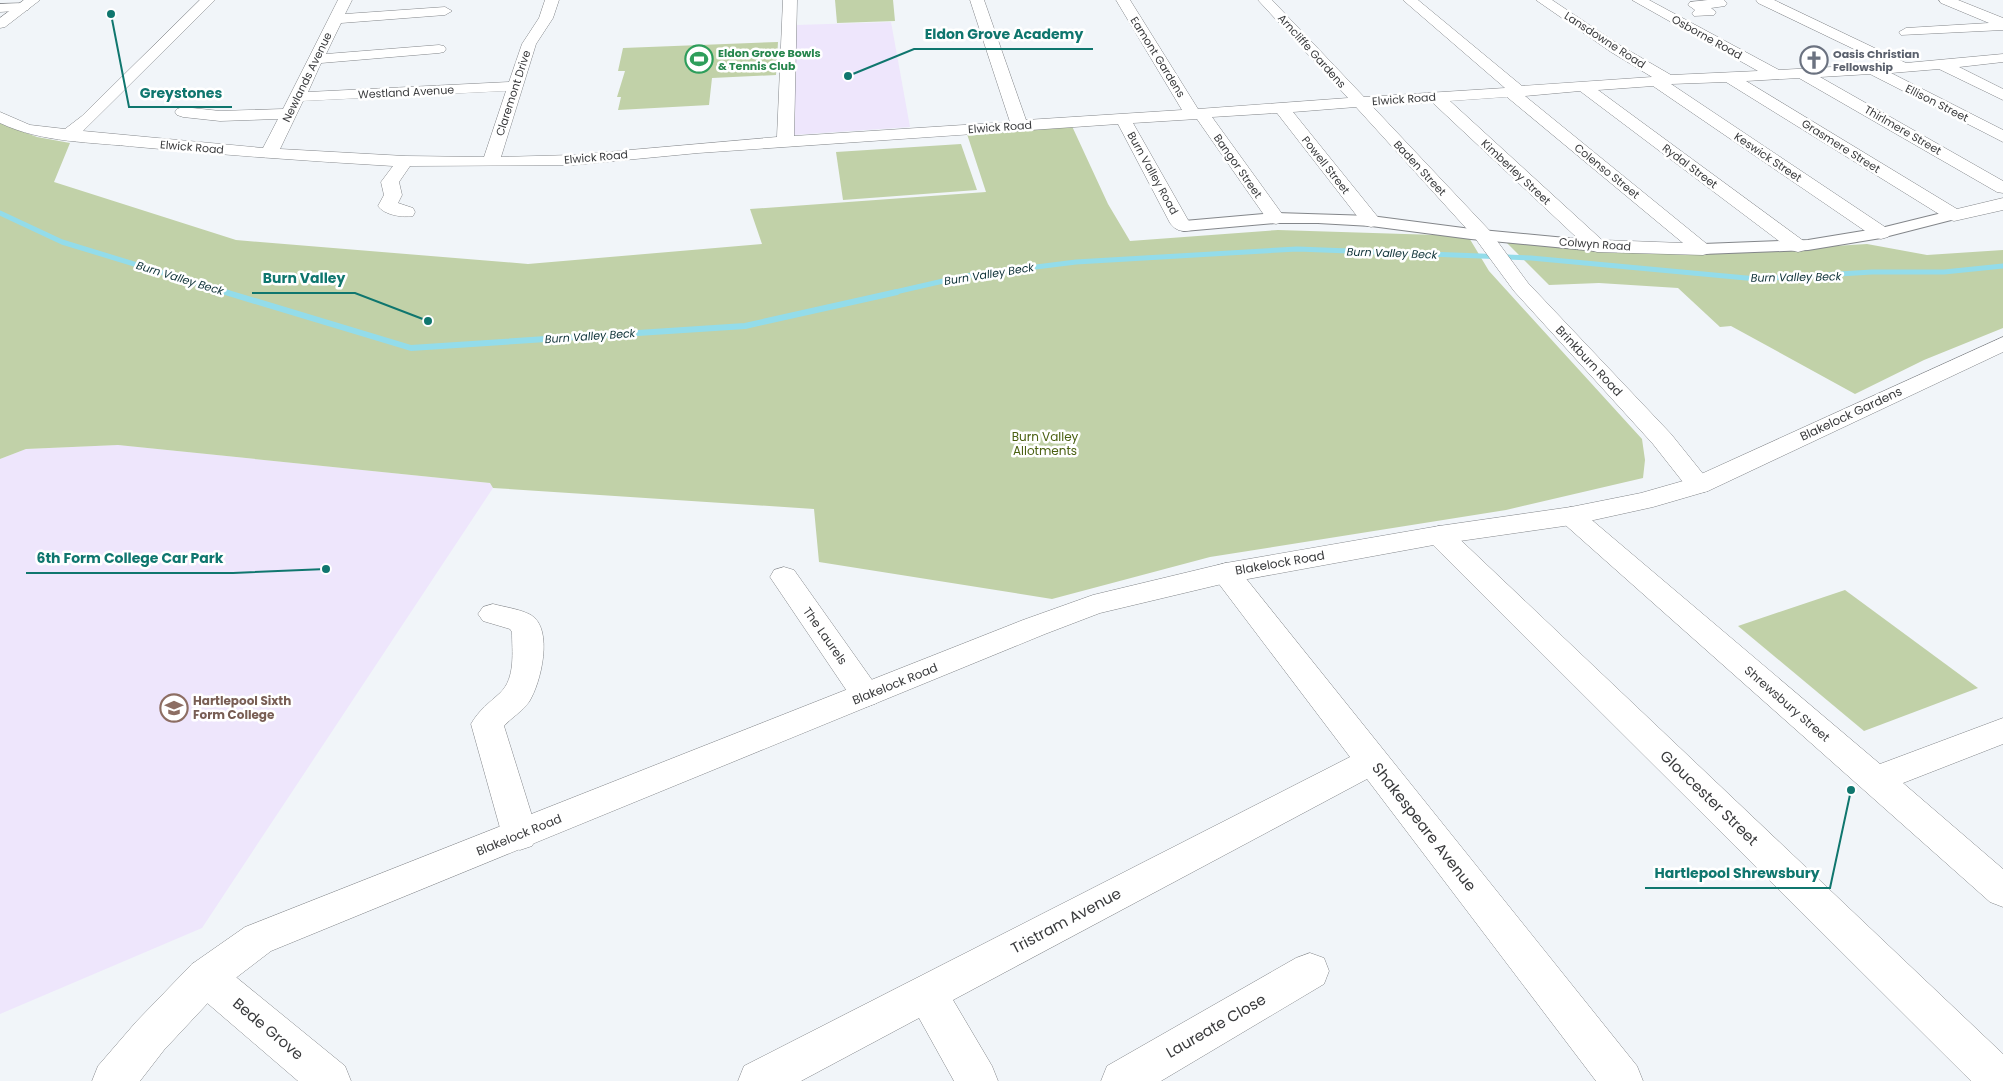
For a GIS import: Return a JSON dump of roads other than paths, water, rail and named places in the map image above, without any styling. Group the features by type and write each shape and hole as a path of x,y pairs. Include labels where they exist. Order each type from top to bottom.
{"street":[{"path":"68,136 88,119 208,0"},
{"name":"Newlands Avenue","path":"269,154 345,0"},
{"name":"Claremont Drive","path":"490,162 529,44 546,18 552,0"},
{"path":"784,142 790,0"},
{"path":"978,0 1019,125"},
{"name":"Eamont Gardens","path":"1123,0 1197,114"},
{"name":"Arncliffe Gardens","path":"1266,0 1359,102"},
{"name":"Colenso Street","path":"1410,0 1515,92 1703,249"},
{"name":"Lansdowne Road","path":"1543,0 1662,80"},
{"name":"Osborne Road","path":"1639,0 1775,74"},
{"path":"1763,0 1904,68"},
{"path":"1946,0 2003,24"},
{"path":"0,8 28,3"},
{"path":"0,24 28,3"},
{"path":"1706,9 1720,3"},
{"path":"335,19 445,11"},
{"path":"1906,32 2003,24"},
{"path":"1936,30 1951,37"},
{"path":"316,59 439,49"},
{"name":"Elwick Road","path":"0,117 26,129 68,136 269,154 405,161 490,162 573,160 1019,125 1515,92 1662,80 1904,68 2003,58"},
{"path":"1941,64 2003,95"},
{"name":"Ellison Street","path":"1872,70 2003,137"},
{"name":"Thirlmere Street","path":"1802,73 2003,188"},
{"name":"Grasmere Street","path":"1728,76 1954,215"},
{"name":"Keswick Street","path":"1662,80 1880,233"},
{"name":"Westland Avenue","path":"298,97 515,86"},
{"name":"Rydal Street","path":"1583,86 1798,246"},
{"name":"Kimberley Street","path":"1436,97 1597,246"},
{"name":"Baden Street","path":"1359,102 1494,250"},
{"name":"Powell Street","path":"1282,108 1371,221"},
{"path":"195,111 220,116 290,114"},
{"name":"Bangor Street","path":"1197,114 1276,218"},
{"name":"Burn Valley Road","path":"1123,119 1180,223 1184,226"},
{"path":"387,206 393,195 390,182 405,161"},
{"name":"Colwyn Road","path":"1184,226 1276,218 1371,221 1494,250 1597,246 1703,249 1798,246 1880,233 2003,204"},
{"path":"367,208 387,206 406,212"},
{"name":"Brinkburn Road","path":"1494,250 1521,287 1662,439 1699,485"},
{"name":"Blakelock Gardens","path":"1699,485 2003,344"},
{"name":"Blakelock Road","path":"113,1081 150,1036 206,977 258,939 1034,627 1093,606 1226,573 1439,535 1571,516 1644,501 1699,485"},
{"name":"Shrewsbury Street","path":"1571,516 2003,890"},
{"name":"Gloucester Street","path":"1439,535 1979,1060 2003,1080"},
{"name":"Shakespeare Avenue","path":"1226,573 1622,1081"},
{"name":"The Laurels","path":"784,577 866,695"},
{"path":"493,614 520,622 527,629 526,674 523,684 513,700 493,716 488,724 520,835"},
{"path":"1875,780 2003,730"},
{"name":"Tristram Avenue","path":"759,1081 1372,761"},
{"name":"Laureate Close","path":"1122,1081 1310,971"},
{"name":"Bede Grove","path":"206,977 330,1081"},
{"path":"927,994 977,1081"}],"waterway":[{"name":"Burn Valley Beck","path":"0,213 62,242 229,293"},
{"name":"Burn Valley Beck","path":"891,293 965,276 1076,262 1297,249 1531,258 1757,279 1872,272 1944,272 2003,266"},
{"name":"Burn Valley Beck","path":"225,292 411,348 745,326 897,292"}],"place":[{"name":"Greystones","path":"111,14"},
{"name":"Eldon Grove Bowls & Tennis Club","path":"699,59"},
{"name":"Oasis Christian Fellowship","path":"1814,60"},
{"name":"Eldon Grove Academy","path":"848,76"},
{"name":"Burn Valley","path":"428,321"},
{"name":"6th Form College Car Park","path":"326,569"},
{"name":"Hartlepool Sixth Form College","path":"174,708"},
{"name":"Hartlepool Shrewsbury","path":"1851,790"}],"park label":[{"name":"Burn Valley Allotments","path":"1045,444"}]}
